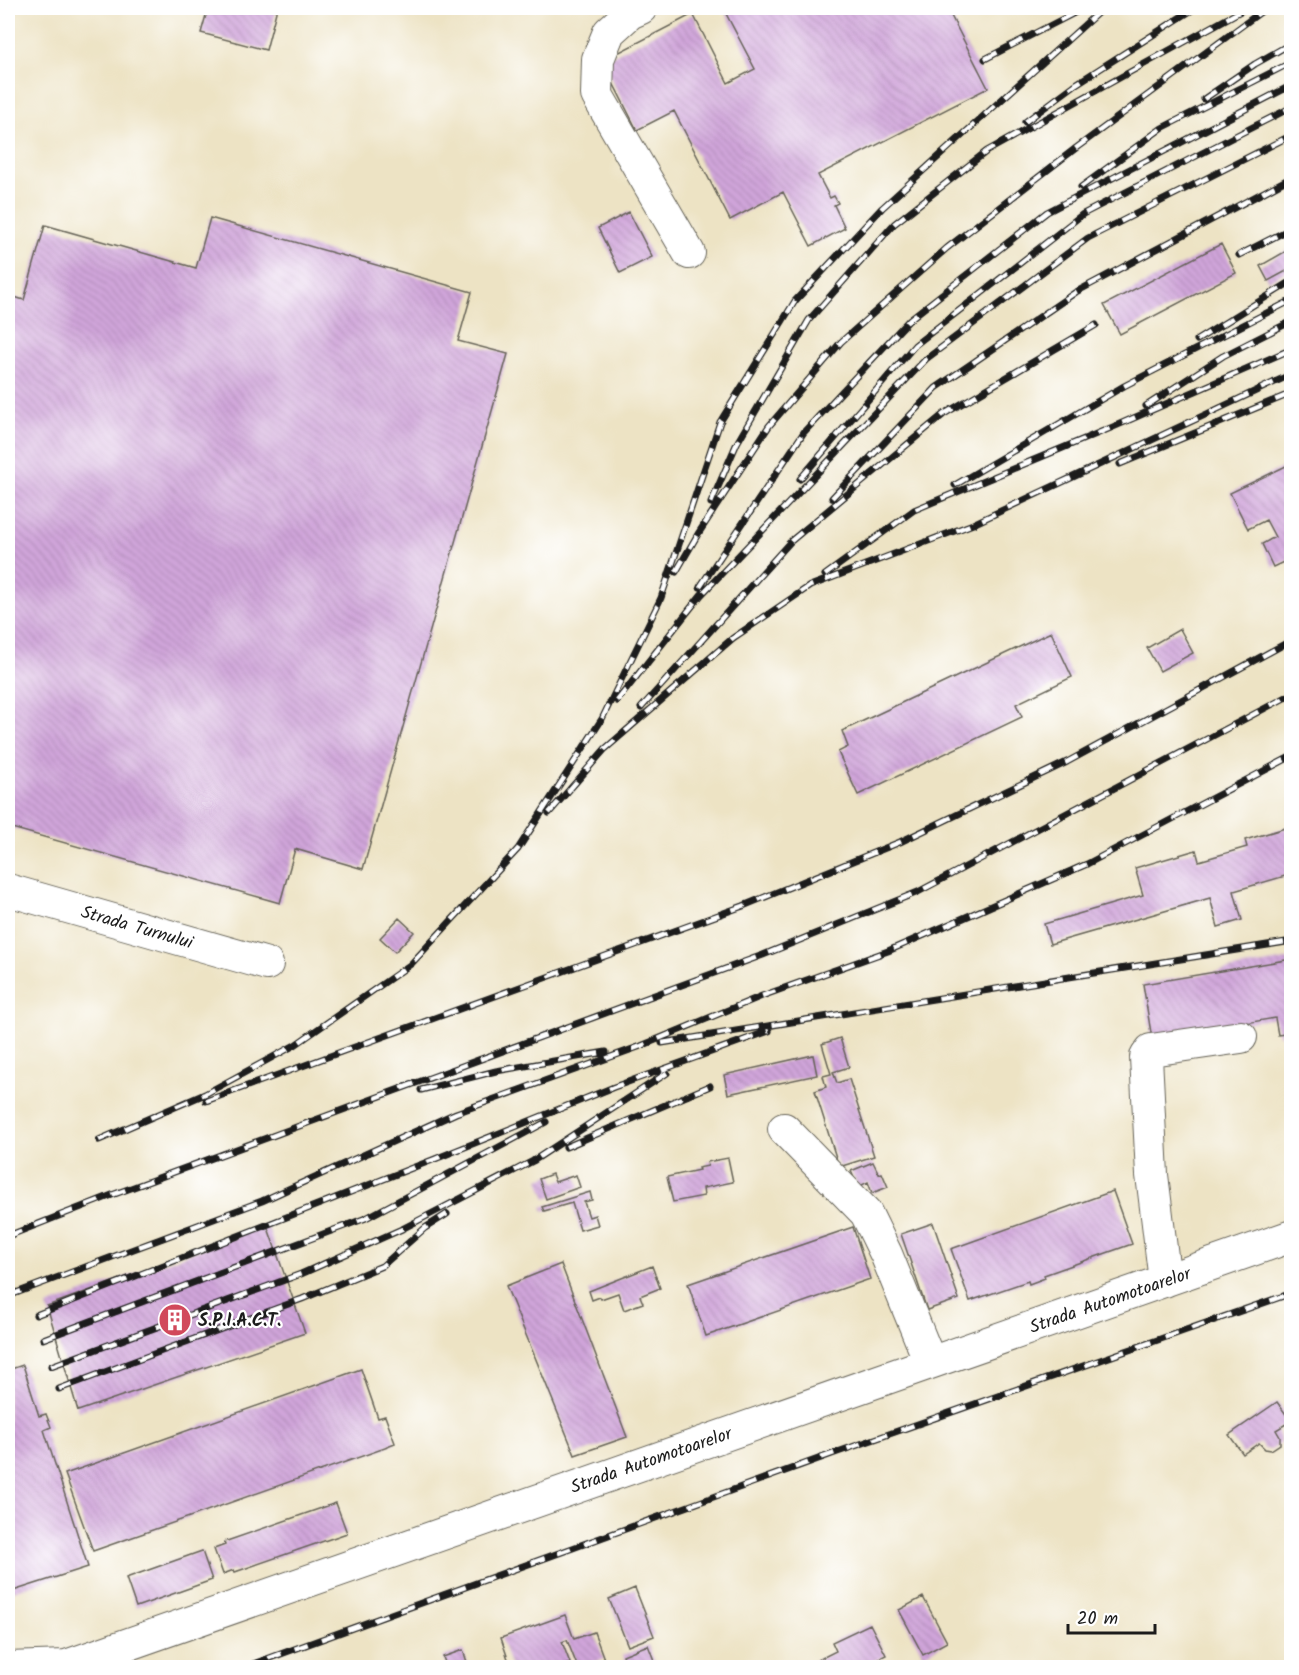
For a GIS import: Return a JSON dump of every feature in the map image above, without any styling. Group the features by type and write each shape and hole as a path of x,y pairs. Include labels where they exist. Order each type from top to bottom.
{"street":[{"path":"641,8 630,13 609,32 598,59 597,95 689,252"},
{"name":"Strada Turnului","path":"8,890 267,964"},
{"path":"1165,1281 1152,1175 1146,1057 1151,1050 1241,1037"},
{"path":"784,1129 866,1213 886,1254 930,1362"},
{"name":"Strada Automotoarelor","path":"9,1667 66,1666 1292,1236"},
{"path":"8,1658 9,1667"}],"building":[{"path":"208,8 277,8 266,50 201,33"},
{"path":"723,8 947,8 988,88 818,175 830,198 834,196 838,203 834,205 845,228 811,246 783,192 730,220 674,111 637,130 602,61 693,14 728,83 755,69"},
{"path":"629,212 652,257 620,273 598,228"},
{"path":"210,218 472,292 458,341 508,354 363,869 295,849 280,903 8,827 8,295 24,300 45,225 196,268"},
{"path":"1221,244 1236,273 1120,334 1104,305"},
{"path":"1288,250 1292,257 1292,268 1268,281 1260,266"},
{"path":"1288,465 1292,473 1292,558 1273,567 1262,544 1275,537 1266,520 1248,529 1230,493"},
{"path":"1180,629 1193,653 1160,671 1147,648"},
{"path":"1051,632 1072,677 1016,704 1022,717 858,795 838,752 848,747 842,731"},
{"path":"1292,826 1292,874 1234,891 1242,920 1218,927 1210,898 1050,944 1044,924 1143,895 1135,868 1196,850 1199,861 1247,847 1245,840"},
{"path":"399,918 414,932 395,952 380,938"},
{"path":"1292,959 1292,1033 1278,1035 1275,1018 1152,1039 1143,984"},
{"path":"840,1038 849,1067 833,1072 837,1083 849,1079 874,1156 839,1167 815,1091 826,1087 823,1076 831,1074 822,1044"},
{"path":"813,1055 817,1075 728,1094 724,1075"},
{"path":"728,1158 733,1182 703,1188 704,1196 673,1202 667,1177 699,1170 698,1168 708,1166 707,1162"},
{"path":"873,1162 879,1174 882,1173 888,1187 872,1193 868,1182 858,1187 851,1171"},
{"path":"552,1174 555,1182 576,1175 580,1187 546,1199 539,1179"},
{"path":"1113,1191 1132,1244 1044,1275 1045,1278 1029,1284 1028,1281 970,1301 951,1249"},
{"path":"590,1192 592,1200 584,1202 589,1217 595,1215 598,1225 580,1230 572,1203 544,1211 542,1207"},
{"path":"933,1223 959,1299 927,1310 901,1234"},
{"name":"S.P.I.A.C.T.","path":"267,1225 305,1333 78,1411 47,1306"},
{"path":"853,1227 870,1279 706,1336 688,1284"},
{"path":"561,1264 627,1437 575,1455 506,1286"},
{"path":"652,1266 660,1288 640,1296 643,1303 624,1310 618,1293 592,1300 589,1291"},
{"path":"23,1365 39,1416 46,1414 51,1427 44,1430 88,1567 10,1592 8,1585 8,1370"},
{"path":"361,1369 378,1418 385,1416 395,1443 93,1551 65,1474"},
{"path":"1277,1402 1291,1421 1276,1430 1280,1437 1280,1444 1271,1450 1265,1449 1259,1443 1243,1454 1229,1435"},
{"path":"336,1503 347,1533 235,1572 234,1570 223,1574 214,1549 225,1545 224,1542"},
{"path":"202,1551 212,1580 136,1607 126,1578"},
{"path":"635,1588 654,1636 628,1646 609,1599"},
{"path":"923,1597 947,1642 923,1655 899,1610"},
{"path":"565,1615 574,1639 594,1632 604,1659 578,1668 567,1640 562,1642 570,1663 557,1668 511,1668 501,1638"},
{"path":"870,1624 886,1655 860,1668 802,1668 836,1651 832,1642"},
{"path":"648,1645 657,1668 628,1668 623,1655"},
{"path":"463,1650 469,1668 447,1668 443,1657"}],"railway":[{"path":"985,59 1084,8"},
{"path":"99,1140 205,1094 295,1045 411,964 518,849 602,719 661,598 720,422 795,301 882,208 1103,8"},
{"path":"1025,122 1076,84 1195,8"},
{"path":"711,503 737,443 809,320 894,224 987,151 1246,8"},
{"path":"676,572 698,534 769,426 841,342 947,248 1076,148 1266,8"},
{"path":"1204,99 1255,64 1292,43"},
{"path":"1081,187 1162,128 1292,62"},
{"path":"700,587 804,432 910,319 1047,212 1292,85"},
{"path":"800,479 915,345 1083,214 1292,107"},
{"path":"617,701 701,595 926,359 1088,238 1292,135"},
{"path":"832,498 936,388 1076,292 1292,177"},
{"path":"1239,255 1292,228"},
{"path":"1197,340 1292,281"},
{"path":"955,485 1124,386 1292,300"},
{"path":"1146,406 1223,356 1292,321"},
{"path":"641,708 791,541 944,414 1096,325"},
{"path":"825,575 914,510 1292,349"},
{"path":"549,813 605,749 733,638 810,586 973,524 1292,374"},
{"path":"1120,464 1292,393"},
{"path":"206,1101 743,906 900,842 1067,762 1292,640"},
{"path":"8,1236 112,1195 763,955 918,892 1292,694"},
{"path":"8,1296 262,1201 456,1113 641,1046 762,996 888,951 1087,864 1292,756"},
{"path":"662,1043 1292,941"},
{"path":"36,1315 614,1087 769,1031"},
{"path":"421,1090 496,1071 606,1052"},
{"path":"51,1366 301,1274 402,1229 533,1161 667,1073"},
{"path":"566,1147 710,1086"},
{"path":"43,1339 366,1218 546,1122"},
{"path":"59,1389 302,1299 382,1266 425,1228 447,1214"},
{"path":"242,1668 832,1454 1292,1293"}],"place":[{"name":"S.P.I.A.C.T.","path":"175,1320"}]}
